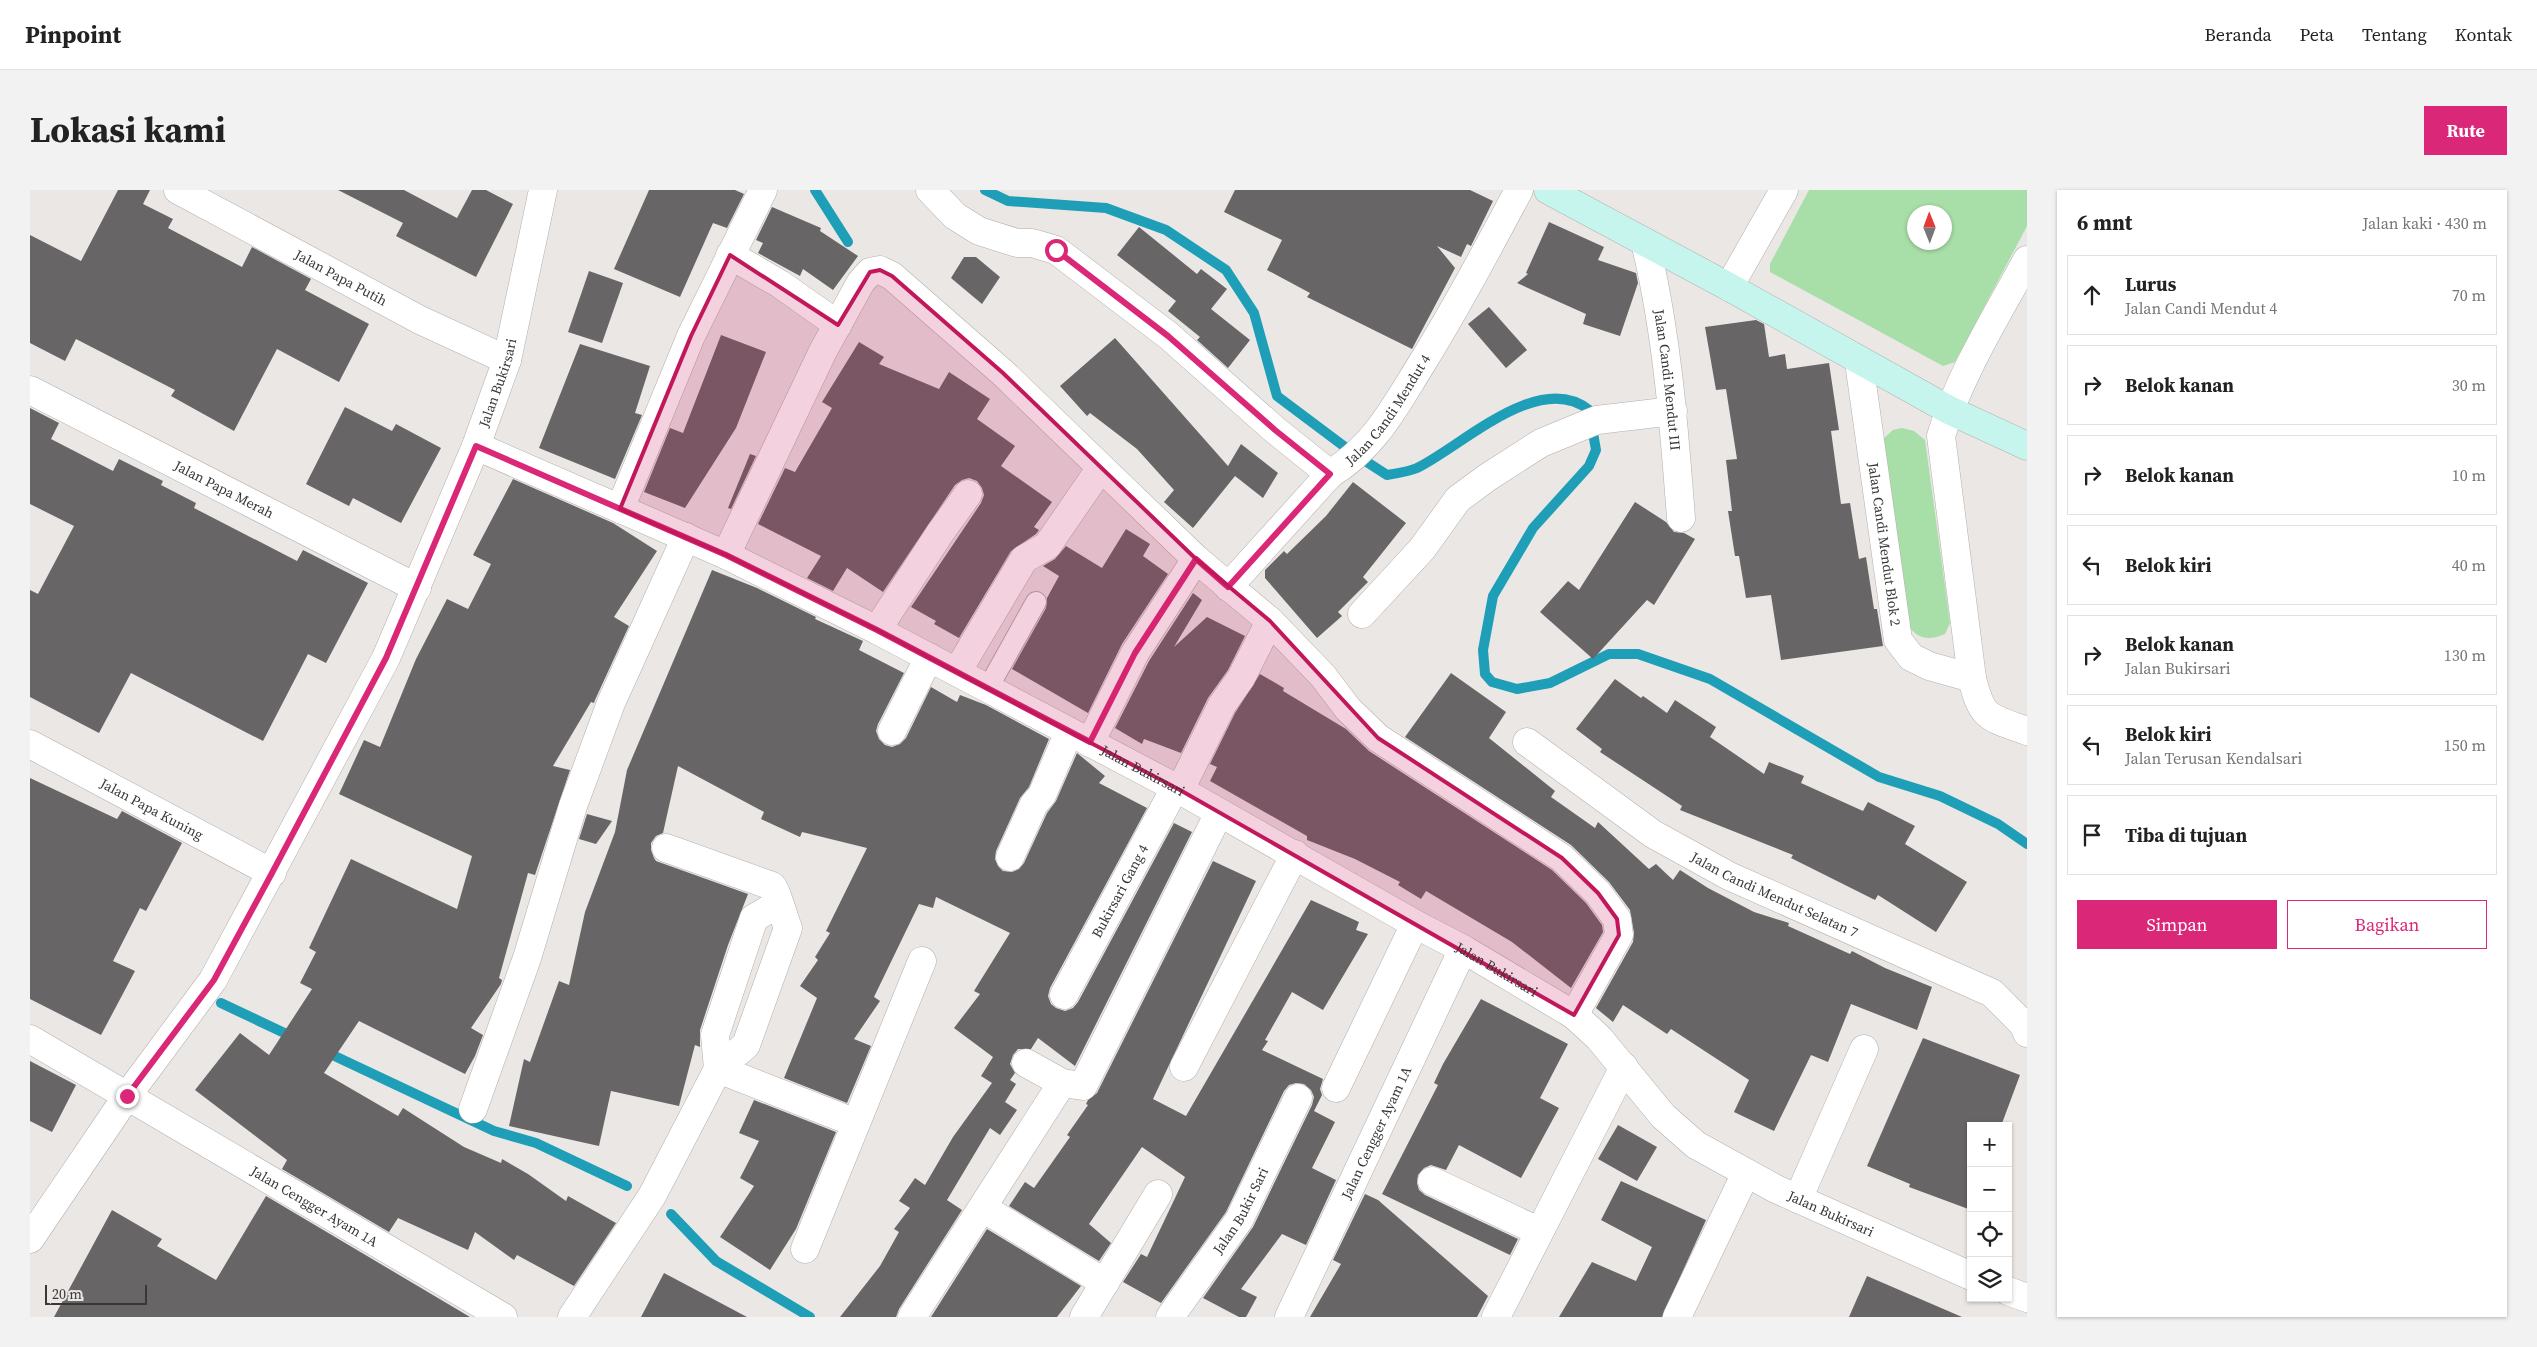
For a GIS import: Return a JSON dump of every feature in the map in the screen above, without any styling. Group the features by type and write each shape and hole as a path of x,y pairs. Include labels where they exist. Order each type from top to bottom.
{"street":[{"name":"Jalan Papa Putih","path":"178,190 420,320 507,360"},
{"name":"Jalan Bukirsari","path":"543,190 507,360 476,446 726,555 877,630 1178,789 1415,924 1463,949 1574,1015 1599,1038 1663,1116 1696,1145 1798,1199 1967,1274"},
{"path":"620,509 691,336 763,190"},
{"name":"Jalan Candi Mendut 4","path":"930,190 955,216 979,231 1017,242 1032,243 1056,250 1168,336 1275,430 1340,468 1378,433 1454,313 1519,190"},
{"path":"1548,190 1729,287 1859,362 1949,410 2027,446"},
{"path":"1729,287 1784,190"},
{"name":"Jalan Candi Mendut III","path":"1645,242 1652,272 1673,411 1681,518"},
{"path":"730,255 780,284 838,325"},
{"path":"2027,260 1949,410 1941,436 1972,678 1978,703 1990,717 2027,730"},
{"path":"726,555 790,419 861,282 870,272 880,270 892,276 1003,373 1100,469 1196,559 1270,621 1323,676 1348,709 1378,738 1562,858 1598,893 1614,923 1574,1015"},
{"name":"Jalan Candi Mendut Blok 2","path":"1859,362 1898,640 1911,656 1923,663 1972,678"},
{"name":"Jalan Papa Merah","path":"30,390 417,588"},
{"path":"1362,614 1422,549 1458,499 1541,443 1597,420 1673,411"},
{"path":"30,1239 127,1096 214,980 386,658 476,446"},
{"path":"1228,587 1340,468"},
{"path":"957,672 1024,558 1047,546 1100,469"},
{"path":"877,630 940,533 968,494"},
{"path":"474,1109 527,958 573,806 608,712 686,537"},
{"path":"1010,857 1034,804 1042,795 1196,559"},
{"name":"Bukirsari Gang 4","path":"1064,995 1178,789 1222,705 1241,678 1270,621"},
{"path":"892,731 929,657"},
{"name":"Jalan Candi Mendut Selatan 7","path":"1527,742 1653,834 1729,876 1992,993 2024,1025 2027,1033"},
{"name":"Jalan Papa Kuning","path":"30,744 272,873"},
{"path":"1026,1063 1062,1083 1083,1086 1219,813"},
{"path":"572,1317 652,1196 718,1068 715,1035 754,918 778,904 776,890 772,886 666,848"},
{"path":"1184,1067 1295,854"},
{"path":"1336,1088 1415,924"},
{"name":"Jalan Cengger Ayam 1A","path":"1289,1317 1463,949"},
{"path":"805,1249 922,960"},
{"name":"Jalan Cengger Ayam 1A","path":"30,1039 503,1317"},
{"path":"1798,1199 1864,1049"},
{"path":"1496,1317 1624,1067"},
{"path":"718,1068 856,1123"},
{"path":"912,1317 1062,1083"},
{"name":"Jalan Bukir Sari","path":"1171,1317 1239,1220 1298,1098"},
{"path":"1677,1317 1746,1172"},
{"path":"1432,1181 1538,1232"},
{"path":"1084,1317 1158,1194"},
{"path":"983,1208 1105,1283"},
{"path":"2012,1292 2027,1298"}],"lane":[{"path":"988,688 1036,602"}],"highlighted area":[{"path":"730,255 838,325 870,272 880,270 892,276 1003,373 1196,559 1270,621 1378,738 1562,858 1598,893 1617,919 1619,935 1574,1015 1180,790 877,630 726,555 620,509 691,336"}],"green space":[{"path":"1809,190 2027,190 2027,226 1955,362 1943,366 1770,272 1770,264"},
{"path":"1902,428 1914,431 1925,440 1950,623 1945,634 1930,638 1918,635 1910,628 1883,439 1893,430"}],"building":[{"path":"118,190 150,190 143,204 173,219 168,228 242,267 252,247 311,279 305,290 369,324 339,382 277,349 234,431 171,396 175,390 76,339 65,361 30,343 30,235 81,261"},
{"path":"338,190 404,190 457,218 472,190 486,190 513,204 476,277 396,236 403,223"},
{"path":"649,190 735,190 744,194 727,228 713,223 680,297 614,269"},
{"path":"1235,190 1470,190 1493,201 1471,246 1467,244 1461,257 1437,246 1455,268 1412,349 1307,297 1310,293 1267,270 1282,240 1224,212"},
{"path":"772,207 821,228 820,231 858,256 833,290 803,269 800,276 758,253 763,243 756,240"},
{"path":"1549,222 1604,247 1598,260 1636,273 1638,283 1620,336 1583,324 1586,314 1517,283 1528,274 1526,273"},
{"path":"1139,227 1197,274 1201,269 1227,289 1211,309 1250,340 1228,368 1197,340 1200,337 1168,311 1176,301 1117,255"},
{"path":"964,257 976,257 1000,277 982,304 951,278"},
{"path":"589,271 623,283 602,343 568,332"},
{"path":"1489,307 1527,350 1506,368 1468,324"},
{"path":"1756,320 1764,324 1769,357 1785,354 1787,369 1829,363 1839,430 1831,431 1841,504 1850,503 1859,559 1866,557 1874,609 1877,609 1883,646 1781,660 1771,595 1746,598 1739,556 1735,556 1728,511 1732,511 1726,460 1737,459 1726,389 1716,390 1705,327"},
{"path":"721,335 766,352 736,428 685,508 644,492 670,428 683,433"},
{"path":"1115,338 1228,466 1241,444 1278,473 1263,498 1235,476 1193,528 1164,502 1174,490 1137,449 1090,413 1087,416 1060,386"},
{"path":"859,342 884,357 879,364 939,389 949,372 990,399 977,419 1015,446 1001,466 1052,502 1034,527 1039,530 1036,534 1011,551 959,638 934,624 936,621 911,607 981,503 984,495 977,481 969,478 955,485 883,592 847,568 833,591 807,578 821,556 758,524 785,468 795,472 832,408 822,402"},
{"path":"580,344 650,366 635,413 642,415 615,479 539,448"},
{"path":"345,407 392,431 396,424 441,448 401,523 353,498 349,506 306,484"},
{"path":"30,408 59,423 51,439 113,471 119,459 163,481 161,485 196,503 194,508 297,561 303,550 368,583 326,663 308,654 263,741 131,673 99,733 30,697 30,590 38,594 74,526 30,504"},
{"path":"750,454 756,456 731,509 728,508"},
{"path":"513,479 613,523 657,551 614,617 629,626 594,703 591,702 553,766 570,770 535,875 528,873 499,978 502,980 501,984 471,1028 483,1035 475,1056 465,1074 359,1021 324,1073 398,1116 403,1108 464,1147 501,1163 502,1159 528,1174 566,1201 568,1196 616,1223 574,1286 517,1255 514,1260 475,1232 468,1250 398,1218 389,1232 282,1169 287,1160 195,1090 240,1033 269,1055 312,989 300,983 316,952 309,948 351,859 457,909 472,856 339,794 364,740 380,747 416,659 447,599 468,609 491,564 473,555"},
{"path":"1353,482 1406,523 1363,577 1368,582 1338,612 1342,616 1317,638 1265,578 1265,570 1284,551 1287,554 1326,516"},
{"path":"1635,502 1666,522 1674,532 1684,533 1695,539 1654,605 1647,600 1593,659 1540,612 1568,581 1579,590"},
{"path":"1126,529 1150,544 1143,556 1168,574 1122,644 1088,713 1012,669 1046,608 1047,598 1059,576 1043,566 1055,559 1066,546 1102,568"},
{"path":"712,570 757,588 816,617 815,619 863,641 859,650 904,673 876,731 879,739 885,745 892,747 900,744 906,738 931,687 957,702 960,695 986,705 1049,739 1029,787 1020,798 996,851 995,859 1003,871 1012,872 1019,869 1024,863 1047,813 1056,801 1077,753 1105,776 1099,783 1147,808 1050,988 1048,996 1051,1004 1056,1008 1065,1011 1073,1008 1078,1002 1174,823 1192,832 1075,1066 1038,1038 1031,1049 1018,1049 1013,1055 1010,1064 1015,1073 1010,1080 1016,1084 1005,1102 1017,1110 1000,1135 990,1128 947,1200 962,1210 899,1309 896,1317 840,1317 880,1266 899,1232 894,1229 910,1208 899,1201 915,1178 925,1185 953,1137 992,1083 981,1076 993,1057 954,1028 980,994 974,991 1010,933 936,897 933,908 919,904 874,997 880,1001 854,1039 871,1046 847,1103 784,1078 817,998 800,986 818,960 815,957 830,933 826,931 867,848 802,832 800,837 761,819 764,812 678,766 663,833 656,836 651,843 654,858 656,861 748,894 728,945 700,1030 700,1047 695,1045 679,1106 611,1091 599,1146 509,1126 524,1059 530,1062 559,981 569,985 585,912 615,832 627,770"},
{"path":"1193,593 1202,600 1174,647 1207,617 1245,636 1228,670 1208,698 1181,753 1144,739 1142,744 1115,728 1149,661"},
{"path":"1451,673 1506,712 1489,738 1555,791 1551,797 1595,828 1598,822 1649,869 1656,864 1673,880 1680,870 1708,888 1754,912 1789,923 1788,926 1850,954 1852,951 1885,968 1932,987 1917,1030 1851,1004 1828,1062 1811,1055 1774,1131 1734,1112 1749,1080 1671,1029 1667,1034 1623,1005 1613,1022 1596,1008 1633,942 1634,933 1630,910 1609,882 1571,845 1405,737"},
{"path":"1260,674 1284,688 1283,691 1346,729 1369,751 1552,870 1586,903 1602,925 1603,932 1571,988 1512,942 1426,891 1421,899 1398,885 1400,882 1355,859 1307,840 1307,836 1210,781 1217,767 1210,764 1235,713"},
{"path":"1615,679 1641,698 1643,696 1667,713 1675,700 1716,727 1710,737 1764,774 1769,762 1804,776 1801,783 1863,811 1868,802 1915,826 1905,844 1967,882 1936,932 1878,895 1875,900 1791,858 1793,855 1680,810 1682,806 1600,752 1602,749 1576,729"},
{"path":"30,778 117,819 122,811 182,843 146,911 140,908 113,961 135,971 101,1035 30,999"},
{"path":"587,814 612,821 596,844 579,839"},
{"path":"1213,861 1256,881 1153,1099 1186,1116 1311,900 1359,922 1356,930 1368,934 1323,1010 1292,992 1265,1040 1268,1041 1262,1050 1323,1079 1320,1089 1322,1095 1314,1111 1335,1122 1312,1168 1336,1180 1306,1245 1282,1234 1241,1289 1257,1297 1246,1317 1239,1317 1203,1298 1253,1227 1312,1105 1314,1097 1311,1090 1304,1084 1296,1083 1289,1085 1284,1091 1226,1212 1161,1303 1123,1282 1141,1254 1147,1257 1185,1177 1142,1147 1089,1224 1111,1243 1099,1261 1009,1206 1025,1182 1034,1188 1070,1137 1067,1135 1088,1105 1086,1104 1088,1100 1097,1093"},
{"path":"1481,999 1568,1044 1540,1098 1559,1108 1521,1178 1459,1145 1446,1170 1431,1165 1424,1168 1418,1175 1417,1183 1419,1190 1425,1195 1518,1239 1510,1255 1382,1194 1438,1085 1434,1083 1443,1064"},
{"path":"1923,1038 2020,1075 2002,1122 1967,1122 1967,1209 1909,1187 1910,1184 1867,1166"},
{"path":"30,1061 76,1085 52,1132 30,1121"},
{"path":"754,1100 836,1132 796,1229 770,1270 720,1237 754,1186 740,1178 759,1141 739,1133"},
{"path":"1618,1125 1657,1147 1637,1181 1598,1159"},
{"path":"1621,1181 1706,1220 1662,1317 1559,1317 1592,1262 1636,1281 1652,1247 1601,1220"},
{"path":"1365,1194 1378,1200 1488,1296 1477,1317 1310,1317 1341,1264 1333,1260"},
{"path":"266,1196 470,1317 54,1317 112,1210 162,1239 157,1246 216,1280"},
{"path":"987,1229 1081,1286 1057,1317 931,1317"},
{"path":"664,1273 747,1317 641,1317"},
{"path":"1867,1276 1962,1317 1849,1317"}],"waterway":[{"path":"815,190 848,242"},
{"path":"985,190 1008,201 1106,208 1166,230 1226,270 1254,313 1277,396 1353,453 1387,475 1417,468 1478,429 1524,405 1547,399 1569,400 1589,410 1596,450 1589,466 1533,528 1493,596 1483,650 1485,674 1492,682 1517,689 1550,683 1609,654 1638,654 1710,679 1879,777 1940,796 1998,824 2027,844"},
{"path":"221,1003 295,1038"},
{"path":"324,1051 494,1131 536,1143 627,1186"},
{"path":"671,1214 716,1261 810,1317"}],"route":[{"path":"127,1096 214,980 272,873 386,658 476,446 726,555 877,630 1090,742 1135,653 1177,584 1196,559 1228,587 1330,474 1275,430 1168,336 1056,250"}]}
